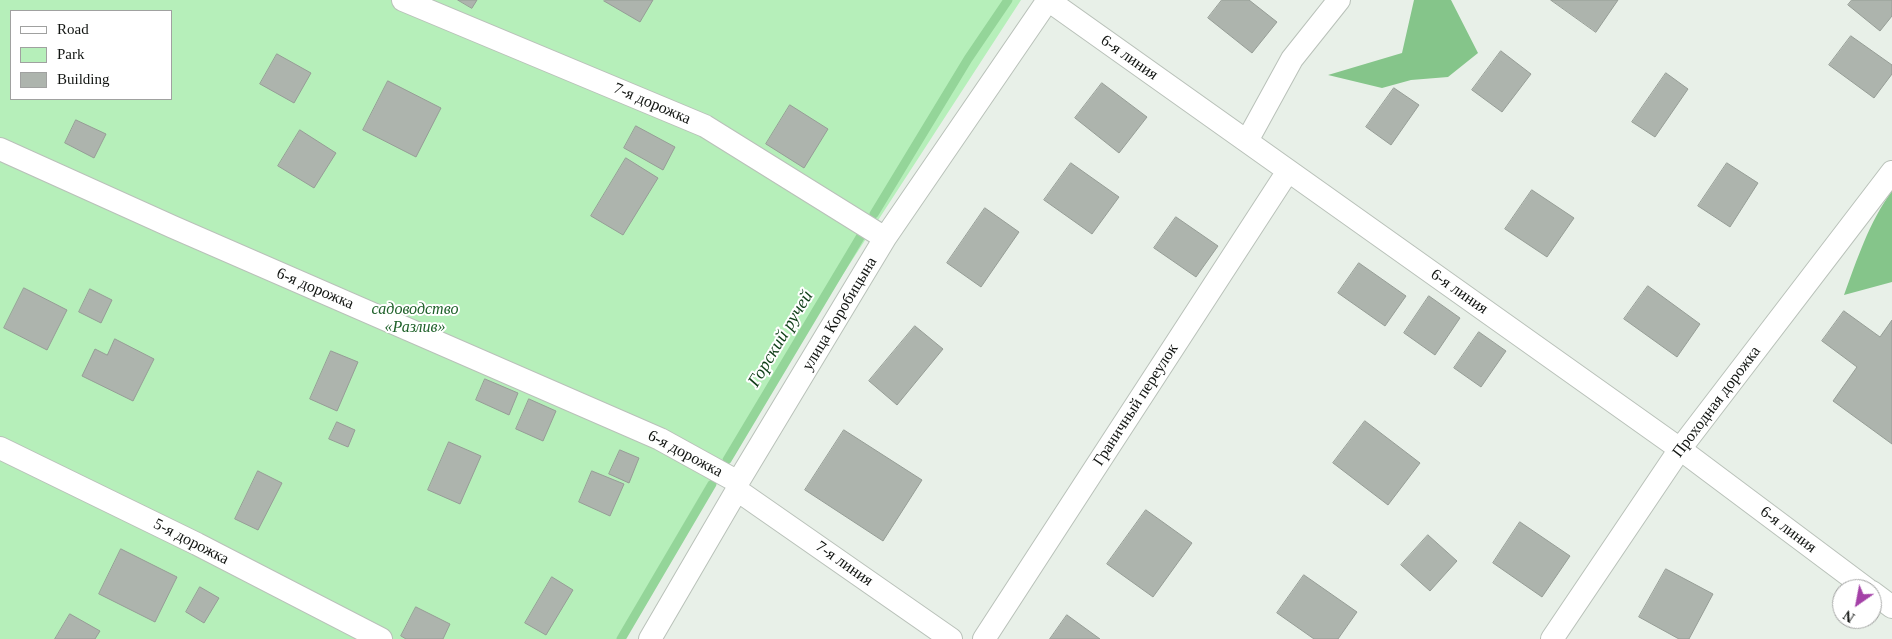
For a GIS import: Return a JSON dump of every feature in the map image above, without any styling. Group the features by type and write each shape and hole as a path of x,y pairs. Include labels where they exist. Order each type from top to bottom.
{"street":[{"name":"7-я дорожка","path":"403,0 705,126 885,238"},
{"name":"улица Коробицына","path":"650,639 737,486 885,238 1048,0"},
{"name":"6-я линия","path":"1048,0 1680,449 1854,579"},
{"path":"1247,141 1292,60 1339,0"},
{"name":"6-я дорожка","path":"0,149 182,231 660,439 737,486"},
{"name":"Граничный переулок","path":"984,639 1288,171"},
{"name":"Проходная дорожка","path":"1552,639 1680,449 1892,172"},
{"name":"5-я дорожка","path":"0,448 197,544 381,639"},
{"name":"7-я линия","path":"737,486 951,639"}],"green space":[{"name":"садоводство «Разлив»","path":"0,0 1021,0 712,476 617,639 0,639"},
{"path":"1414,0 1451,0 1478,53 1448,77 1411,80 1382,88 1328,75 1402,53"},
{"path":"1892,191 1892,282 1844,295 1870,228"}],"building":[{"path":"458,0 477,0 472,8"},
{"path":"605,0 653,0 640,22"},
{"path":"1222,0 1249,0 1277,22 1252,53 1208,18"},
{"path":"1551,0 1618,0 1596,32"},
{"path":"1852,0 1892,0 1892,16 1880,31 1848,5"},
{"path":"1851,36 1892,65 1892,74 1874,98 1829,65"},
{"path":"1501,51 1531,74 1502,112 1472,90"},
{"path":"277,54 311,73 294,103 260,84"},
{"path":"1666,73 1688,89 1655,137 1632,122"},
{"path":"388,81 441,108 416,157 363,130"},
{"path":"1102,83 1147,117 1119,153 1075,118"},
{"path":"1394,88 1419,105 1391,145 1366,127"},
{"path":"790,105 828,129 804,168 766,144"},
{"path":"76,120 106,134 94,158 65,143"},
{"path":"636,126 675,147 663,170 624,148"},
{"path":"300,130 336,153 314,188 278,166"},
{"path":"626,158 658,178 623,235 591,216"},
{"path":"1071,163 1119,197 1092,234 1044,200"},
{"path":"1727,163 1758,183 1730,227 1698,206"},
{"path":"1532,190 1574,218 1547,257 1505,229"},
{"path":"985,208 1019,232 981,287 947,263"},
{"path":"1176,217 1218,246 1196,277 1154,248"},
{"path":"1359,263 1406,296 1385,326 1338,293"},
{"path":"1648,286 1700,324 1677,357 1624,319"},
{"path":"24,288 67,310 47,350 4,328"},
{"path":"90,289 112,300 101,323 79,312"},
{"path":"1429,296 1460,318 1435,355 1404,333"},
{"path":"1844,311 1880,337 1892,320 1892,444 1833,401 1857,367 1822,341"},
{"path":"915,326 943,349 897,405 869,381"},
{"path":"1479,332 1506,351 1481,387 1454,368"},
{"path":"115,339 154,359 133,401 82,376 95,349 107,355"},
{"path":"331,351 358,362 337,411 310,399"},
{"path":"485,379 518,393 509,415 476,400"},
{"path":"529,399 556,411 543,441 516,429"},
{"path":"1365,421 1420,463 1388,505 1333,463"},
{"path":"337,422 355,430 348,447 329,439"},
{"path":"844,430 922,480 883,541 805,490"},
{"path":"449,442 481,456 460,504 428,490"},
{"path":"620,450 639,458 629,483 609,474"},
{"path":"258,471 282,483 258,530 235,519"},
{"path":"592,471 624,484 610,516 579,502"},
{"path":"1146,510 1192,543 1153,597 1107,564"},
{"path":"1520,522 1570,556 1542,597 1493,563"},
{"path":"1428,535 1457,561 1430,591 1401,565"},
{"path":"121,549 177,577 155,622 99,594"},
{"path":"1666,569 1713,594 1689,639 1679,639 1639,617"},
{"path":"1304,575 1357,612 1338,639 1314,639 1277,613"},
{"path":"552,577 573,590 546,635 525,623"},
{"path":"200,587 219,598 204,623 186,612"},
{"path":"416,607 450,624 443,639 406,639 401,636"},
{"path":"70,614 100,631 95,639 55,639"},
{"path":"1067,615 1100,639 1050,639"}],"waterway":[{"name":"Горский ручей","path":"874,214 968,59 1008,0"},
{"name":"Горский ручей","path":"727,460 862,234"},
{"name":"Горский ручей","path":"621,639 712,484"}]}
